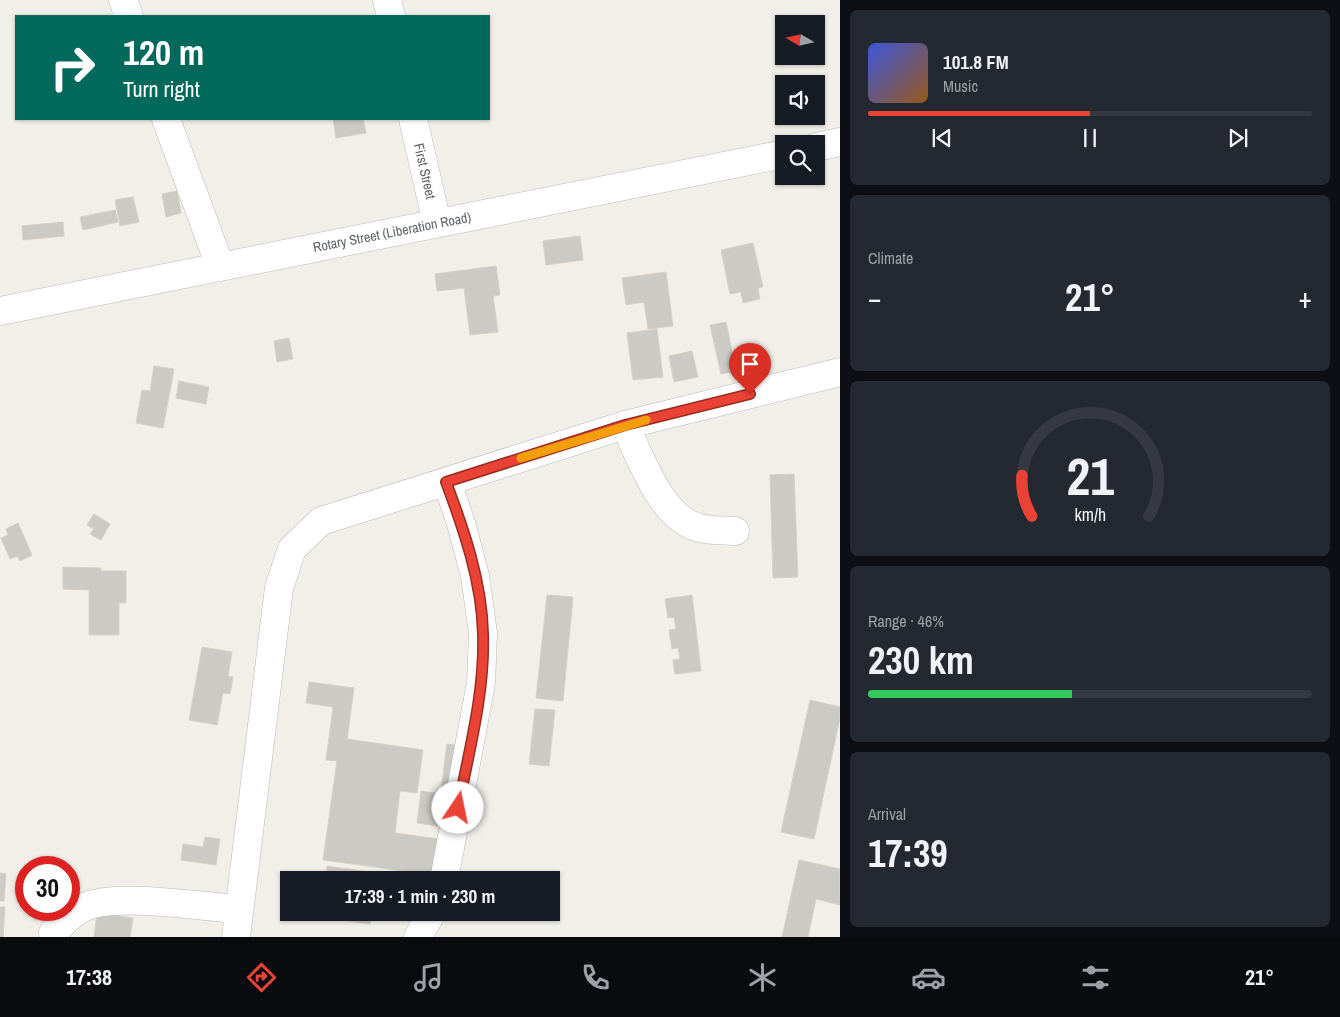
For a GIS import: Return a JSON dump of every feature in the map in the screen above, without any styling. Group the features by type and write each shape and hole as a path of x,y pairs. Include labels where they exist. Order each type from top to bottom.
{"street":[{"path":"123,0 129,15"},
{"path":"387,0 390,15"},
{"path":"166,120 220,266"},
{"name":"First Street","path":"414,120 437,223"},
{"path":"825,145 840,142"},
{"name":"Rotary Street (Liberation Road)","path":"0,311 775,156"},
{"path":"236,937 279,588 292,549 321,521 625,425 840,372"},
{"path":"625,425 651,482 676,515 699,528 735,531"},
{"path":"446,482 461,523 475,576 484,633 481,682 446,871"},
{"path":"53,933 70,916 91,904 119,901 238,909"},
{"path":"418,937 427,921"}],"building":[{"path":"333,120 363,120 366,133 336,138"},
{"path":"177,191 181,213 166,217 162,194"},
{"path":"133,197 139,222 120,226 115,200"},
{"path":"115,210 118,222 83,230 80,217"},
{"path":"63,222 64,236 23,240 22,226"},
{"path":"580,236 583,260 546,265 543,241"},
{"path":"753,243 763,287 758,288 760,299 743,303 741,292 730,294 721,250"},
{"path":"496,266 500,295 493,296 498,332 470,335 464,288 437,291 435,274"},
{"path":"666,272 673,326 648,329 644,302 626,305 622,278"},
{"path":"726,322 736,371 721,374 710,325"},
{"path":"657,329 663,377 633,380 627,333"},
{"path":"289,338 293,359 277,362 274,341"},
{"path":"692,351 698,377 674,382 669,356"},
{"path":"154,366 174,369 163,428 136,423 142,390 150,391"},
{"path":"179,381 209,387 206,404 176,398"},
{"path":"794,474 798,577 773,578 770,475"},
{"path":"94,514 110,524 101,540 90,534 94,529 87,525"},
{"path":"18,523 32,555 20,561 17,556 10,559 1,538 8,535 6,529"},
{"path":"63,567 101,568 100,571 126,571 126,603 119,603 119,635 89,635 89,590 63,589"},
{"path":"547,595 573,597 563,701 536,698"},
{"path":"692,595 701,671 675,674 673,660 680,659 678,648 672,649 669,630 676,629 674,617 668,618 665,599"},
{"path":"202,647 232,652 228,676 233,677 230,694 223,693 217,725 189,720"},
{"path":"309,682 354,688 347,739 423,750 417,793 400,791 395,833 439,839 434,871 404,871 323,860 337,761 326,760 333,707 306,703"},
{"path":"810,700 840,707 840,718 814,839 781,832"},
{"path":"535,709 555,710 549,766 529,764"},
{"path":"447,744 462,746 456,792 441,790"},
{"path":"421,791 455,796 451,828 417,823"},
{"path":"205,837 220,839 216,865 181,860 183,844 203,847"},
{"path":"799,860 840,869 840,905 816,899 808,937 782,937"},
{"path":"327,866 363,871 326,871"},
{"path":"0,873 6,874 4,901 0,901"},
{"path":"0,907 5,907 3,937 0,937"},
{"path":"97,913 133,918 130,937 94,937"},
{"path":"349,921 370,921 370,924"}],"slow traffic":[{"path":"521,458 646,420"}],"route":[{"path":"458,808 481,682 484,633 475,576 461,523 446,482 625,425 750,394"}]}
